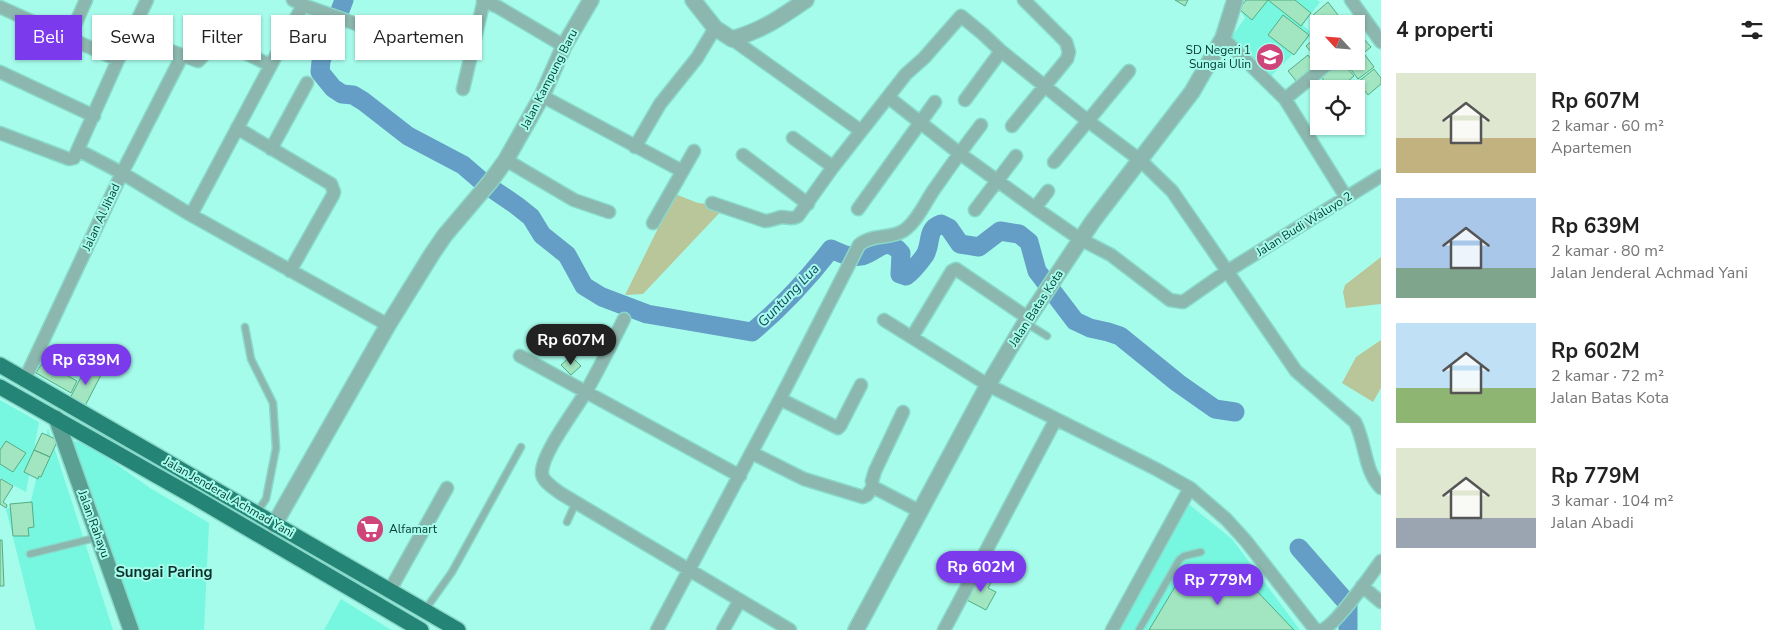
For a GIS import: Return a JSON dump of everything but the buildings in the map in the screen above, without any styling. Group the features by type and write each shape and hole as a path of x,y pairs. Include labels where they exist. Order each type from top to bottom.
{"highway":[{"name":"Jalan Jenderal Achmad Yani","path":"0,366 257,512 274,525 312,544 458,630"},
{"name":"Jalan Jenderal Achmad Yani","path":"1,391 56,418 421,630"},
{"path":"167,482 175,466"},
{"path":"196,498 204,483"}],"main road":[{"name":"Jalan Rahayu","path":"56,418 131,630"}],"street":[{"path":"79,15 86,0"},
{"path":"140,15 147,0"},
{"path":"463,89 482,0 564,46"},
{"name":"Jalan Kampung Baru","path":"274,525 388,326 445,235 479,196 506,160 542,96 564,46 591,0"},
{"path":"693,0 715,28 861,131"},
{"path":"732,39 753,33 806,0"},
{"path":"1012,126 1067,60 1069,52 1068,46 1024,0"},
{"name":"Jalan Batas Kota","path":"856,630 988,385 1027,320 1080,239 1192,92 1223,38 1235,0"},
{"path":"1351,0 1381,42"},
{"path":"191,215 270,65 298,2 355,24"},
{"path":"0,7 18,15"},
{"path":"712,203 765,221 772,221 782,217 796,218 833,167 906,74 924,58 961,16 1044,86 1140,160 1172,191 1296,371 1356,422 1371,475 1381,488"},
{"path":"635,147 660,104 697,58 715,28"},
{"path":"1223,38 1285,99 1346,198"},
{"path":"173,53 197,61 218,40 270,65"},
{"path":"965,100 1001,51"},
{"name":"Jalan Al Jihad","path":"24,381 122,173 182,56"},
{"path":"0,133 69,159 74,157 118,60"},
{"path":"1285,99 1320,70"},
{"path":"1054,162 1129,71"},
{"path":"0,72 94,116"},
{"path":"271,148 307,83"},
{"path":"542,96 682,171"},
{"path":"888,97 959,154 1080,239"},
{"path":"858,209 935,102"},
{"path":"657,630 740,476 855,252 863,241 903,231 914,219 981,125"},
{"path":"237,128 331,184 334,192 290,271"},
{"path":"793,138 833,167"},
{"path":"78,150 122,173 191,215 388,326"},
{"path":"653,223 694,151"},
{"path":"743,155 808,204"},
{"path":"975,210 1016,156"},
{"path":"506,160 574,200 609,212"},
{"name":"Jalan Budi Waluyo 2","path":"1080,239 1111,255 1170,300 1183,302 1226,272 1381,176"},
{"path":"1035,208 1048,191"},
{"path":"912,337 952,271 956,269 1027,320"},
{"path":"624,319 586,392 551,447 543,465 542,475 547,483 576,502 790,630"},
{"path":"884,320 988,385 1156,468 1190,488 1226,519 1246,541 1317,630"},
{"path":"520,356 740,476"},
{"path":"780,399 838,428 861,386"},
{"path":"903,412 872,481 874,487 921,512"},
{"path":"944,630 1056,419"},
{"path":"752,452 804,479 859,496 867,496 874,487"},
{"path":"390,590 447,488"},
{"path":"1112,630 1190,488"},
{"path":"1322,630 1328,628 1381,561"},
{"path":"1362,586 1381,602"},
{"path":"723,630 740,600"}],"lane":[{"path":"1027,320 1047,336"},
{"path":"245,328 251,359 273,403 276,448 266,499 257,512"},
{"path":"425,610 452,572 521,447"},
{"path":"567,522 576,502"},
{"path":"30,554 99,537"},
{"path":"1139,630 1179,560 1184,556 1201,552"},
{"path":"1145,630 1146,616"}],"shaded area":[{"name":"SD Negeri 1 Sungai Ulin","path":"1249,0 1317,0 1320,2 1303,25 1310,31 1310,37 1270,77 1231,38 1245,18 1241,11"},
{"path":"675,194 698,203 726,206 643,294 625,295"},
{"path":"1381,257 1381,304 1346,308 1343,292 1345,285"},
{"path":"1381,340 1381,388 1373,402 1342,383 1356,357"},
{"path":"0,400 39,422 26,492 0,478"},
{"path":"48,428 113,630 36,630 6,509 31,501"},
{"path":"73,441 88,444 150,488 209,523 204,630 138,630"},
{"path":"1186,502 1232,539 1300,630 1117,630"},
{"path":"341,599 391,630 324,630"}],"waterway":[{"name":"Guntung Lua","path":"344,0 321,61 320,72 333,88 342,94 353,95 363,101 408,136 463,165 485,184 516,205 531,217 542,235 567,255 584,286 602,297 647,314 752,332 794,293 831,249 846,255 862,256 881,246 890,245 901,253 900,274 906,276 925,255 933,229 941,224 949,228 960,244 979,247 1000,231 1019,234 1029,242 1037,271 1075,321 1090,328 1120,336 1178,383 1215,409 1235,412"},
{"path":"1299,548 1348,604 1348,630"}],"place":[{"name":"SD Negeri 1 Sungai Ulin","path":"1270,57"},
{"name":"Alfamart","path":"370,529"}],"district":[{"name":"Sungai Paring","path":"164,572"}]}
